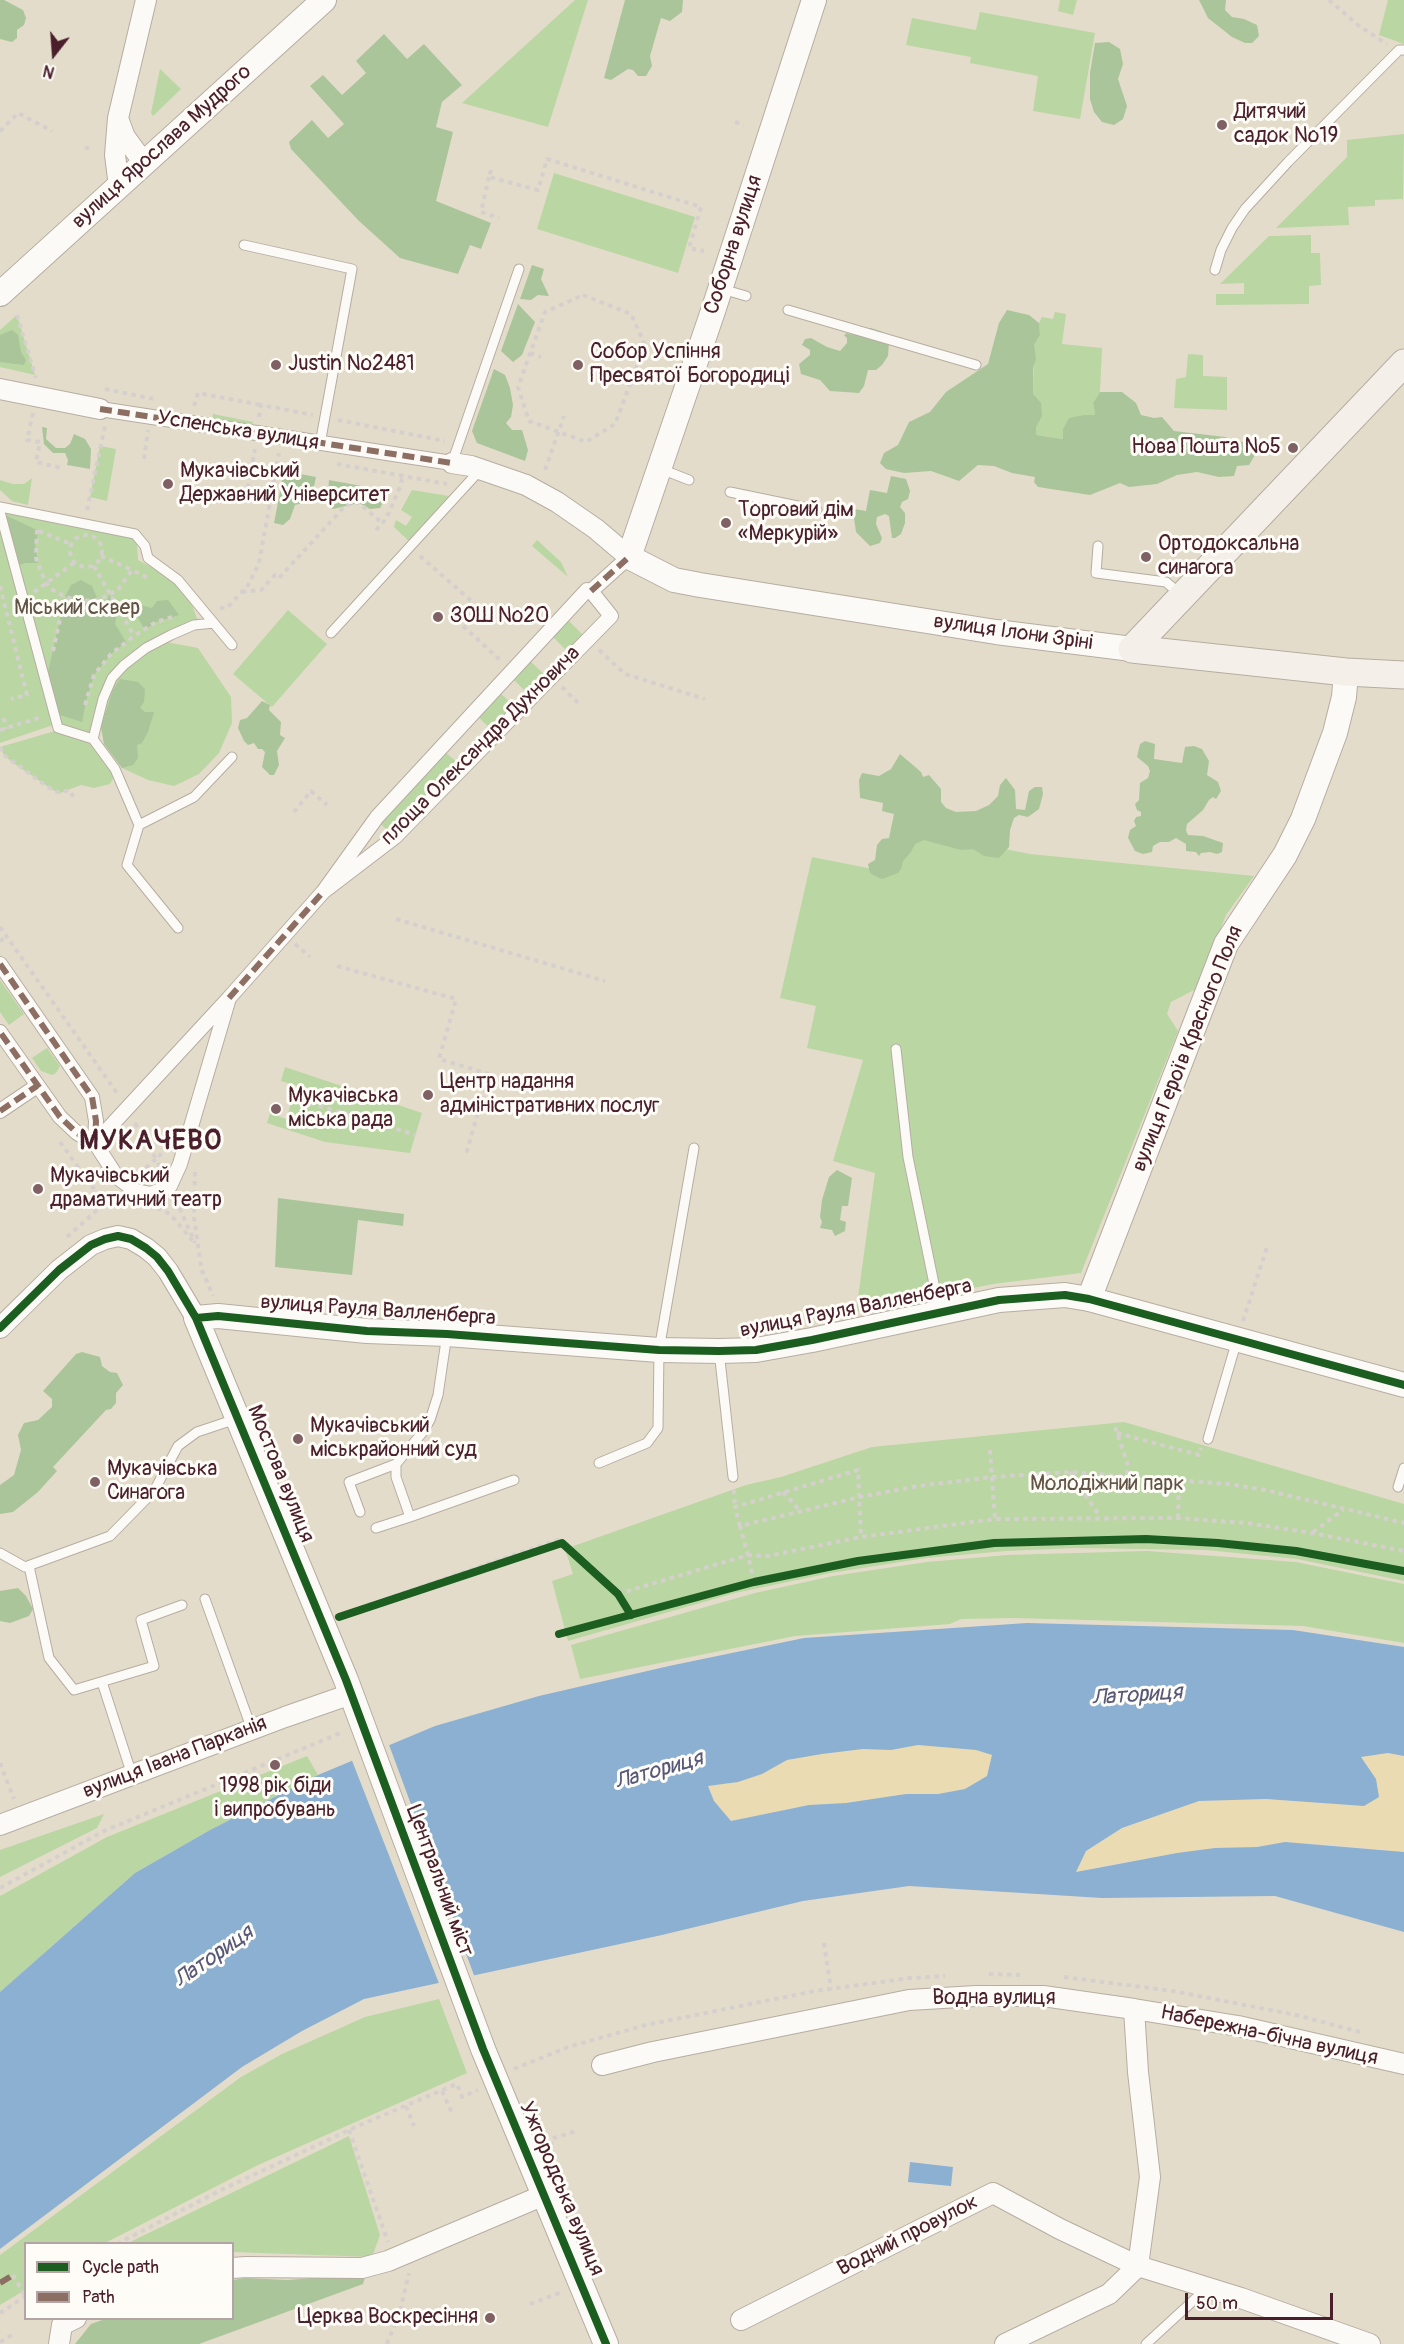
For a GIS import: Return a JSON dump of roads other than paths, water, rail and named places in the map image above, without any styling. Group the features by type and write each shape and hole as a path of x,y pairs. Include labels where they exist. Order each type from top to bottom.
{"main road":[{"path":"1132,649 1404,363"},
{"name":"вулиця Ілони Зріні","path":"1132,649 1346,672 1404,675"}],"street":[{"path":"118,186 115,155 118,118 146,0"},
{"name":"вулиця Ярослава Мудрого","path":"0,294 324,0"},
{"name":"Соборна вулиця","path":"629,558 814,0"},
{"path":"118,118 124,137 144,163"},
{"name":"Успенська вулиця","path":"0,389 38,403 104,409 481,469 526,485 557,502 596,529 629,558"},
{"name":"площа Олександра Духновича","path":"229,998 180,1164 170,1186 151,1194 123,1191 117,1177 95,1143 323,892 377,817 587,590 591,591 629,558"},
{"name":"вулиця Ілони Зріні","path":"629,558 674,580 700,585 996,632 1132,649"},
{"name":"площа Олександра Духновича","path":"323,892 395,837 611,616 591,591"},
{"name":"вулиця Героїв Красного Поля","path":"1089,1299 1226,944 1285,855 1303,819 1335,733 1344,697 1346,672"},
{"path":"0,964 92,1097 96,1121 95,1143 77,1133 60,1117 0,1032"},
{"path":"0,1111 37,1086"},
{"name":"Мостова вулиця","path":"0,1328 59,1270 91,1245 105,1239 118,1236 131,1239 146,1248 168,1271 196,1318 351,1694 355,1728"},
{"name":"вулиця Рауля Валленберга","path":"196,1318 218,1316 367,1331 447,1334 659,1350 719,1351 756,1350 812,1340 999,1300 1065,1295 1240,1332 1404,1385"},
{"name":"вулиця Івана Парканія","path":"0,1825 351,1694"},
{"name":"Центральний міст","path":"355,1728 483,2049"},
{"name":"Водна вулиця","path":"602,2065 653,2052 909,2000 976,1996 1043,1996 1134,2009"},
{"path":"1005,2344 1109,2294 1138,2266 1150,2177 1138,2072 1134,2009"},
{"name":"Набережна-бічна вулиця","path":"1134,2009 1238,2026 1404,2064"},
{"name":"Ужгородська вулиця","path":"483,2049 606,2344"},
{"name":"Водний провулок","path":"741,2320 993,2193 1060,2229 1138,2266"},
{"path":"234,2268 362,2268 394,2258 544,2195"},
{"path":"1138,2266 1309,2321 1370,2344"}],"lane":[{"path":"1215,270 1221,250 1245,209 1288,162 1401,50"},
{"path":"244,244 352,269 320,444"},
{"path":"445,462 457,444 519,269"},
{"path":"720,289 746,297"},
{"path":"788,310 976,365"},
{"path":"332,633 481,469"},
{"path":"660,469 689,480"},
{"path":"729,492 817,510"},
{"path":"178,928 127,864 139,825 115,769 93,739 58,728 0,510 85,522 135,534 144,546 148,558 178,580 232,645"},
{"path":"1098,546 1096,573 1166,582 1182,595"},
{"path":"93,739 103,699 112,678 124,665 146,648 171,635 194,626 214,623"},
{"path":"139,825 194,797 232,757"},
{"path":"896,1049 908,1157 940,1312"},
{"path":"599,1463 647,1443 658,1428 659,1350 694,1148"},
{"path":"1205,1441 1240,1332"},
{"path":"360,1512 349,1482 396,1464 422,1434 438,1395 447,1334"},
{"path":"719,1351 733,1477"},
{"path":"0,1553 20,1566 29,1566 110,1536 154,1491 178,1446 197,1432 238,1418"},
{"path":"396,1464 396,1476 410,1516"},
{"path":"1398,1487 1404,1468"},
{"path":"376,1528 514,1480"},
{"path":"29,1566 49,1658 74,1690 154,1666 141,1620 182,1605"},
{"path":"205,1599 252,1730"},
{"path":"102,1682 132,1775"},
{"path":"1146,2344 1207,2288"}],"water":[{"name":"Латориця","path":"1027,1623 1293,1630 1404,1647 1404,1756 1388,1753 1361,1757 1376,1779 1379,1797 1364,1806 1266,1799 1199,1801 1122,1828 1086,1851 1076,1872 1177,1853 1215,1848 1257,1847 1285,1842 1404,1852 1404,1932 1275,1896 1102,1898 909,1886 803,1901 662,1935 364,1999 302,2031 242,2067 0,2249 0,1992 135,1873 210,1830 318,1775 435,1726 539,1696 804,1638","holes":["918,1745 976,1750 992,1755 987,1776 965,1789 938,1794 906,1794 846,1803 809,1805 731,1821 714,1801 708,1786 738,1782 762,1774 787,1760 822,1754 863,1749 891,1750"]},
{"path":"910,2162 953,2167 951,2186 908,2182"}],"place":[{"name":"Дитячий садок №19","path":"1222,125"},
{"name":"Justin №2481","path":"276,365"},
{"name":"Собор Успіння Пресвятої Богородиці","path":"578,365"},
{"name":"Нова Пошта №5","path":"1293,448"},
{"name":"Мукачівський Державний Університет","path":"168,484"},
{"name":"Торговий дім «Меркурій»","path":"726,523"},
{"name":"Ортодоксальна синагога","path":"1146,557"},
{"name":"ЗОШ №20","path":"438,617"},
{"name":"Центр надання адміністративних послуг","path":"428,1095"},
{"name":"Мукачівська міська рада","path":"276,1109"},
{"name":"Мукачівський драматичний театр","path":"38,1189"},
{"name":"Мукачівський міськрайонний суд","path":"298,1439"},
{"name":"Мукачівська Синагога","path":"95,1482"},
{"name":"1998 рік біди і випробувань","path":"275,1765"},
{"name":"Церква Воскресіння","path":"490,2318"}],"district":[{"name":"МУКАЧЕВО","path":"151,1142"}],"park label":[{"name":"Міський сквер","path":"77,609"},
{"name":"Молодіжний парк","path":"1107,1485"}]}
